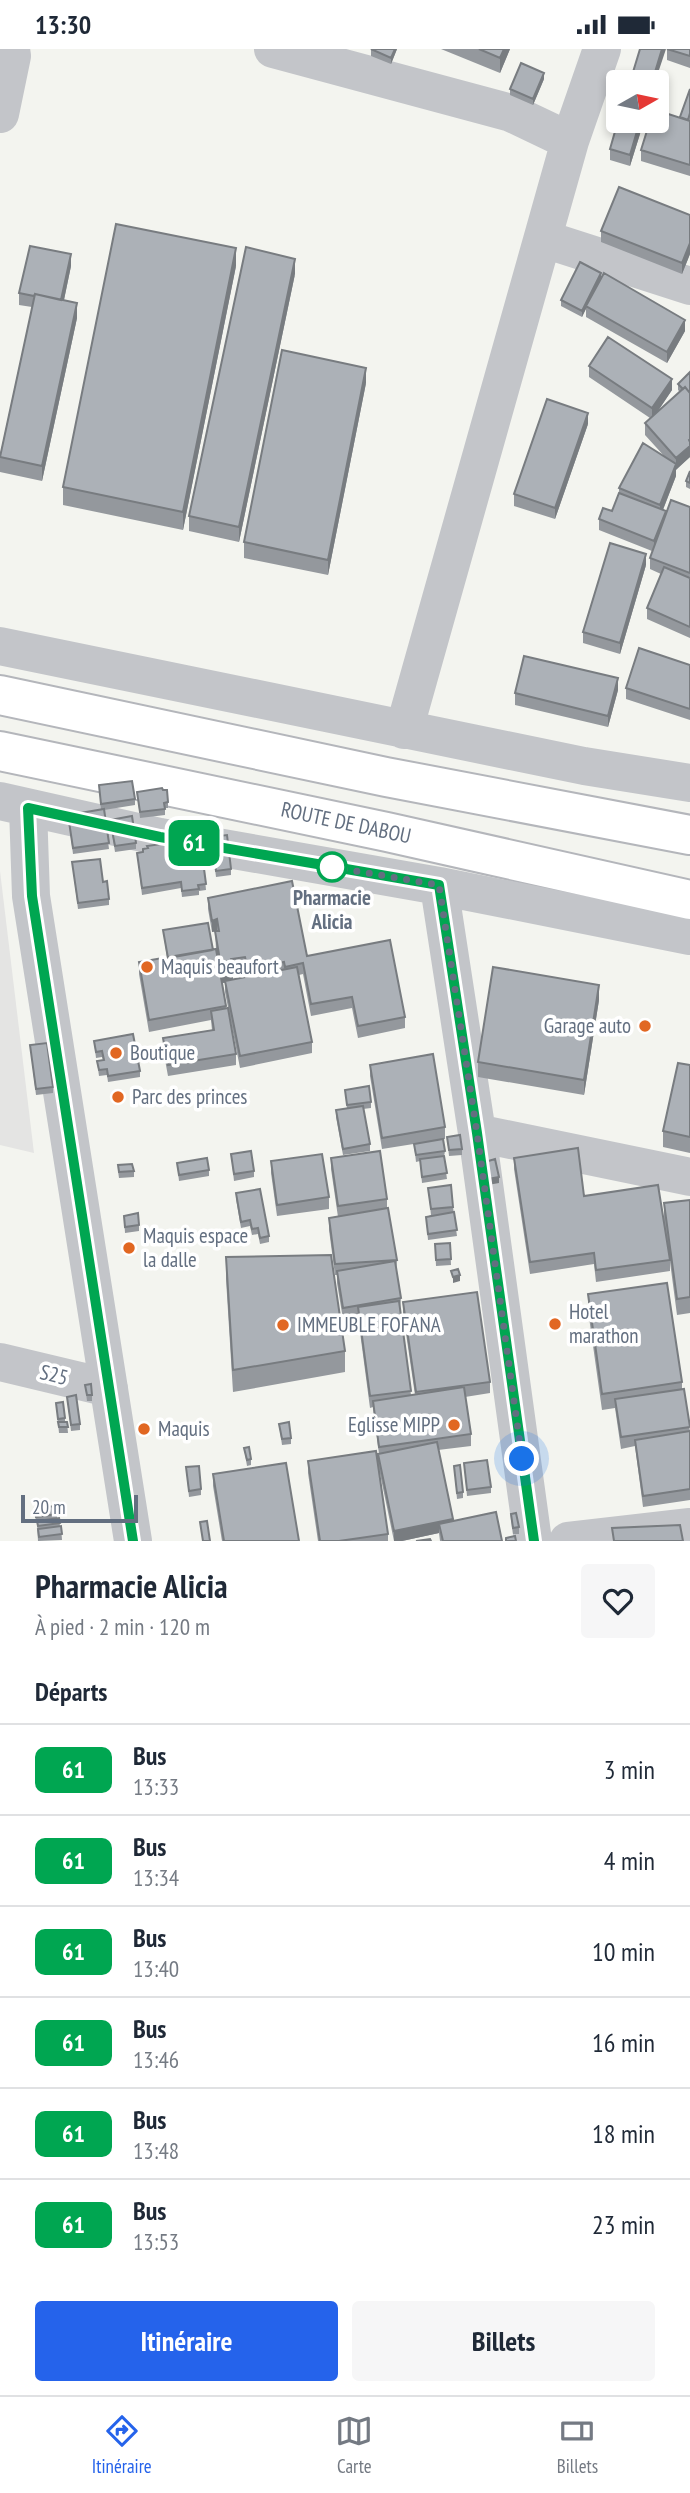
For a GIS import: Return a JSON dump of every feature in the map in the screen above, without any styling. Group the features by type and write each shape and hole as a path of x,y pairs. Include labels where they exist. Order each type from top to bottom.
{"main road":[{"path":"0,695 386,777 690,835"},
{"name":"ROUTE DE DABOU","path":"0,751 387,832 690,900"}],"street":[{"path":"0,114 12,56 11,49"},
{"path":"274,49 511,113 570,141"},
{"path":"404,730 570,141 602,49"},
{"path":"544,239 690,286"},
{"path":"0,646 584,766 690,783"},
{"path":"133,1541 32,896 14,805 160,837 439,885 690,936"},
{"path":"439,885 534,1541"},
{"path":"477,1133 690,1177"},
{"name":"S25","path":"0,1362 109,1388"},
{"path":"568,1541 690,1527"}],"shaded area":[{"path":"0,871 34,1153 0,1145"}],"building":[{"path":"371,49 395,49 391,58"},
{"path":"479,49 504,49 500,58"},
{"path":"640,49 662,49 656,70 634,70"},
{"path":"667,49 690,49 690,56"},
{"path":"521,63 544,73 533,99 510,89"},
{"path":"690,89 690,113 688,120 680,117"},
{"path":"669,114 690,121 690,165 641,150 646,133 669,133"},
{"path":"615,133 636,133 630,155 610,149"},
{"path":"619,187 690,215 690,243 682,263 601,231"},
{"path":"116,224 236,248 183,512 63,487"},
{"path":"30,246 71,254 61,300 19,293"},
{"path":"246,247 295,259 239,527 189,516"},
{"path":"580,262 601,273 582,311 561,300"},
{"path":"604,273 685,320 667,352 586,306"},
{"path":"35,294 77,303 42,466 0,457"},
{"path":"608,337 672,379 652,408 589,366"},
{"path":"282,350 366,368 328,560 244,542"},
{"path":"690,372 690,393 678,384"},
{"path":"685,387 690,393 690,446 676,458 645,423"},
{"path":"547,399 588,413 555,508 514,494"},
{"path":"643,443 676,464 660,505 619,488"},
{"path":"619,493 666,511 654,541 599,519 603,508 612,511"},
{"path":"671,500 690,507 690,573 650,558"},
{"path":"610,543 646,554 620,643 583,632"},
{"path":"664,567 690,578 690,627 647,608"},
{"path":"639,648 690,665 690,709 626,688"},
{"path":"524,656 618,678 608,716 515,693"},
{"path":"132,781 135,799 101,804 99,785"},
{"path":"162,788 167,790 168,802 164,803 165,809 140,812 137,792"},
{"path":"104,809 109,843 73,848 68,815"},
{"path":"132,816 136,843 115,846 110,820"},
{"path":"227,835 231,869 216,871 211,837"},
{"path":"168,843 170,852 206,848 208,860 203,861 206,884 198,885 199,889 182,891 181,882 142,888 137,853 143,852 147,846"},
{"path":"100,859 103,882 107,881 109,899 78,903 72,862"},
{"path":"292,881 307,956 390,940 405,1017 358,1026 352,997 311,1004 303,963 285,967 284,962 248,969 245,957 231,959 233,970 222,972 215,931 219,931 217,919 212,921 208,898"},
{"path":"208,923 213,950 168,958 163,930"},
{"path":"216,949 226,1006 149,1020 139,962"},
{"path":"297,967 312,1042 240,1056 225,981"},
{"path":"493,967 599,985 584,1080 478,1062"},
{"path":"228,1008 236,1054 168,1065 163,1038 214,1030 211,1011"},
{"path":"133,1034 140,1071 108,1076 107,1069 99,1070 97,1061 104,1060 102,1051 96,1052 94,1041"},
{"path":"47,1043 53,1087 36,1089 30,1045"},
{"path":"433,1054 445,1127 382,1138 370,1065"},
{"path":"678,1063 690,1065 690,1137 663,1131"},
{"path":"369,1086 371,1102 347,1105 345,1090"},
{"path":"363,1106 370,1144 343,1149 336,1110"},
{"path":"460,1135 462,1149 449,1150 447,1137"},
{"path":"443,1139 445,1151 416,1155 414,1144"},
{"path":"578,1148 584,1196 658,1185 670,1260 596,1270 594,1253 530,1262 514,1158"},
{"path":"251,1151 254,1171 234,1174 231,1154"},
{"path":"380,1151 387,1199 338,1206 331,1158"},
{"path":"322,1154 329,1197 277,1205 271,1161"},
{"path":"444,1156 447,1173 422,1177 420,1159"},
{"path":"207,1158 209,1170 179,1175 177,1163"},
{"path":"495,1159 499,1177 488,1179 485,1162"},
{"path":"132,1164 134,1171 119,1172 118,1165"},
{"path":"451,1185 453,1207 431,1209 428,1188"},
{"path":"260,1189 269,1236 260,1238 258,1228 252,1229 250,1220 241,1222 236,1193"},
{"path":"690,1200 690,1297 677,1299 664,1203"},
{"path":"388,1208 397,1260 335,1264 329,1218"},
{"path":"454,1212 457,1230 428,1234 426,1217"},
{"path":"138,1213 139,1225 125,1227 124,1216"},
{"path":"450,1243 451,1259 436,1260 435,1244"},
{"name":"IMMEUBLE FOFANA","path":"331,1255 345,1351 233,1370 226,1257"},
{"path":"395,1261 401,1298 343,1308 337,1271"},
{"path":"458,1269 460,1275 453,1277 451,1271"},
{"path":"667,1283 682,1382 602,1394 588,1294"},
{"path":"477,1292 490,1382 416,1392 403,1302"},
{"path":"399,1301 411,1391 370,1396 358,1307"},
{"path":"91,1384 92,1395 87,1395 85,1385"},
{"path":"464,1387 471,1434 379,1447 373,1401"},
{"path":"684,1389 690,1427 621,1437 615,1399"},
{"path":"76,1395 80,1424 71,1425 67,1397"},
{"path":"63,1402 65,1418 58,1419 56,1403"},
{"path":"58,1422 67,1422 68,1427 59,1427"},
{"path":"289,1422 291,1438 282,1439 279,1424"},
{"path":"690,1431 690,1489 643,1496 635,1440"},
{"path":"437,1442 453,1519 394,1531 378,1454"},
{"path":"249,1447 251,1459 247,1460 244,1448"},
{"path":"376,1451 388,1534 320,1541 308,1461"},
{"path":"487,1460 491,1487 467,1490 464,1463"},
{"path":"286,1463 299,1541 224,1541 213,1474"},
{"path":"460,1465 463,1492 457,1493 454,1466"},
{"path":"199,1466 201,1489 189,1491 186,1467"},
{"path":"56,1506 57,1514 36,1517 35,1508"},
{"path":"496,1512 502,1541 443,1541 439,1524"},
{"path":"516,1513 519,1527 513,1528 511,1514"},
{"path":"59,1518 60,1523 38,1526 37,1521"},
{"path":"207,1521 210,1541 203,1541 200,1522"},
{"path":"680,1525 683,1541 614,1541 612,1528"},
{"path":"61,1526 62,1534 39,1537 38,1529"},
{"path":"515,1536 516,1541 506,1541 506,1538"}],"bus line":[{"name":"61","path":"133,1541 32,896 28,808 160,837 439,885 534,1541"}],"place":[{"name":"Pharmacie Alicia","path":"332,867"},
{"name":"Maquis beaufort","path":"147,967"},
{"name":"Garage auto","path":"645,1026"},
{"name":"Boutique","path":"116,1053"},
{"name":"Parc des princes","path":"118,1097"},
{"name":"Maquis espace la dalle","path":"129,1248"},
{"name":"Hotel marathon","path":"555,1324"},
{"name":"IMMEUBLE FOFANA","path":"283,1325"},
{"name":"Eglisse MIPP","path":"454,1425"},
{"name":"Maquis","path":"144,1429"}],"route":[{"path":"332,867 439,885 477,1133 522,1459"}]}
